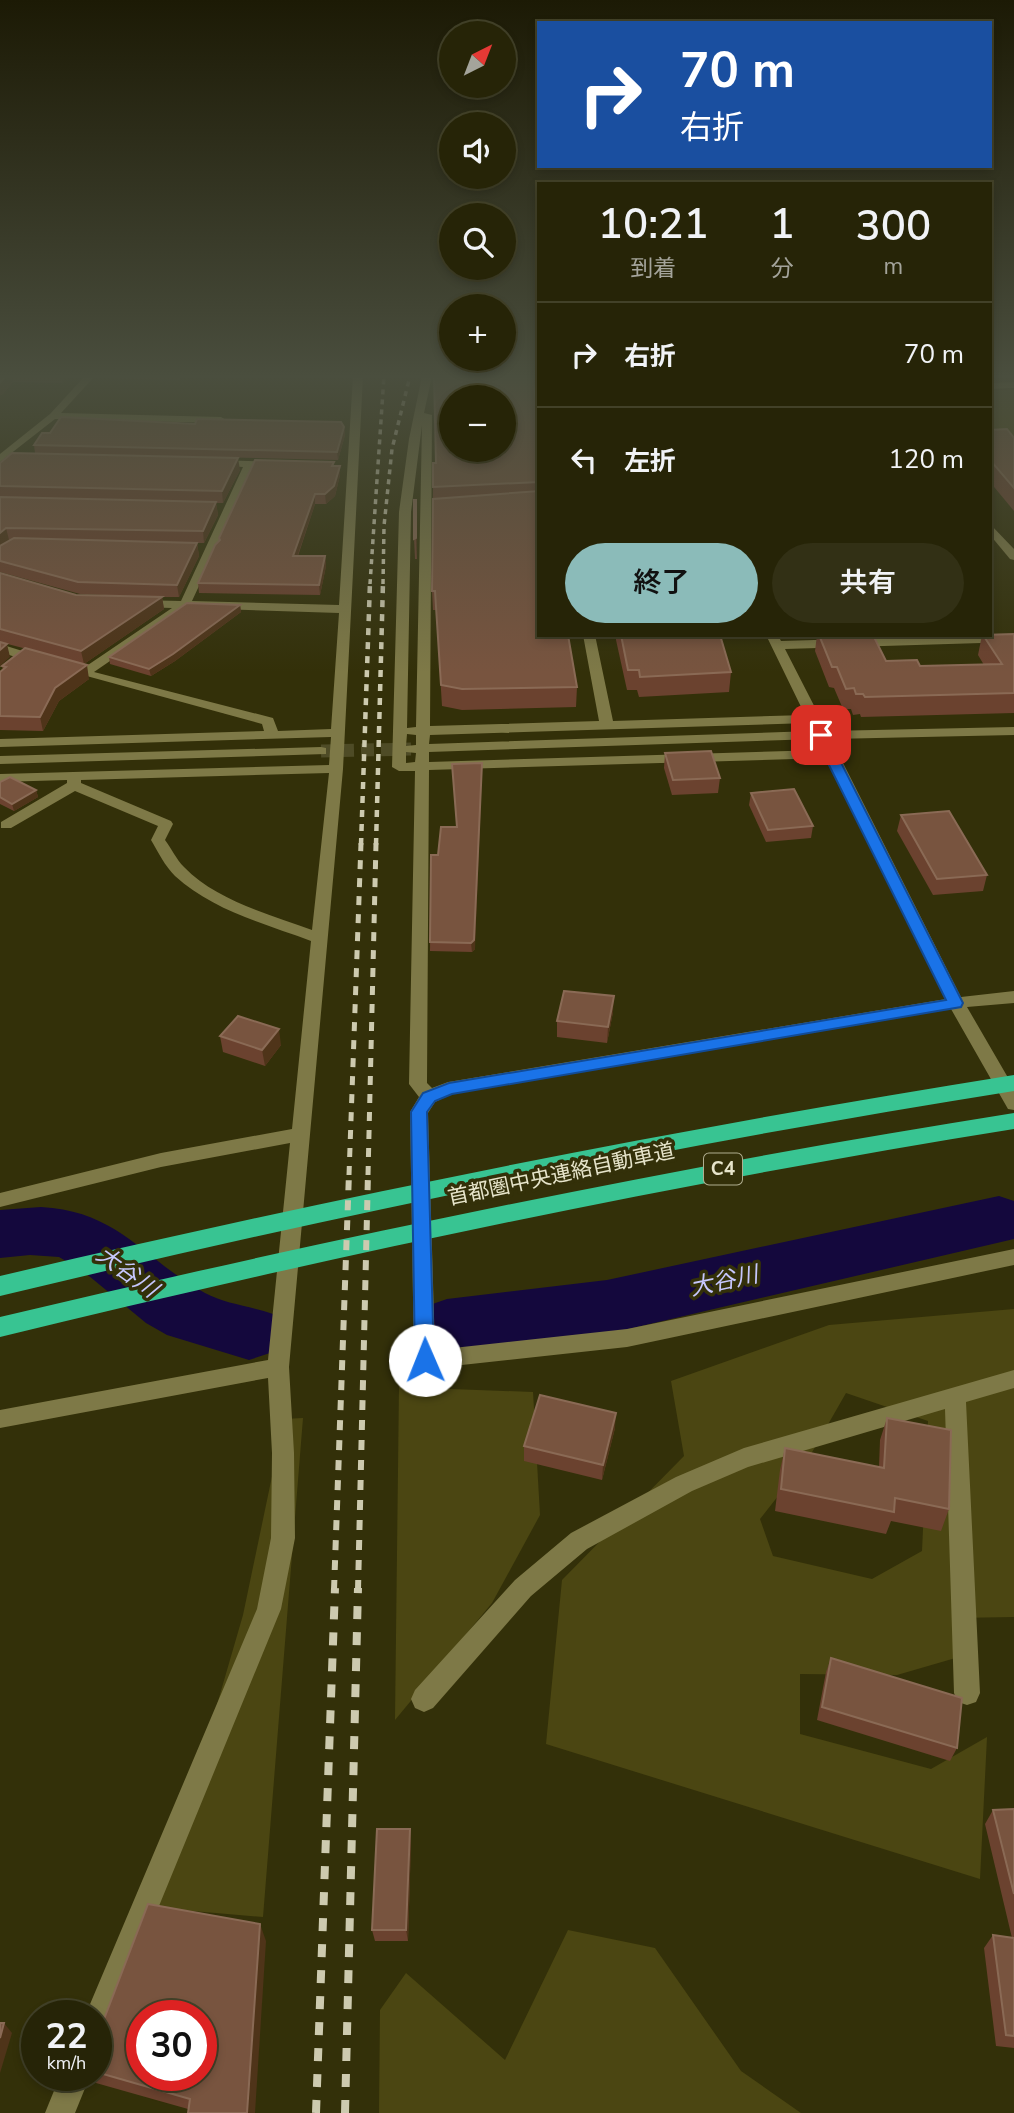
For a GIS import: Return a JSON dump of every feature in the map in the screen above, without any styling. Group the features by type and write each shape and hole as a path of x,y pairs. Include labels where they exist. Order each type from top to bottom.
{"highway":[{"name":"首都圏中央連絡自動車道","path":"0,1286 451,1183 684,1137 1014,1083"},
{"name":"首都圏中央連絡自動車道","path":"0,1326 459,1222 699,1173 1014,1121"}],"street":[{"path":"84,673 185,604 212,550 226,509 244,475"},
{"path":"106,2000 269,1609 282,1538 283,1453 278,1367 336,769 346,475"},
{"path":"410,475 405,512 399,767 829,754"},
{"path":"426,475 418,1084 429,1097"},
{"path":"405,512 445,510"},
{"path":"992,530 1014,557"},
{"path":"199,550 212,550"},
{"path":"132,603 343,609"},
{"path":"589,637 607,725"},
{"path":"1014,638 774,640 956,1003 1014,1104"},
{"path":"0,648 268,721 272,735"},
{"path":"8,669 24,656"},
{"path":"401,731 813,719"},
{"path":"411,749 1014,731"},
{"path":"0,743 338,733"},
{"path":"0,760 321,751"},
{"path":"0,778 74,780 336,769"},
{"path":"6,825 74,780"},
{"path":"74,780 166,824 158,840 180,872 245,910 320,938"},
{"path":"1014,997 956,1003 449,1088 429,1097 419,1112 425,1360 627,1338 1014,1256"},
{"path":"0,1200 161,1160 301,1134"},
{"path":"0,1419 278,1367"},
{"path":"424,1699 523,1588 579,1541 684,1484 744,1458 813,1441 1014,1379"},
{"path":"955,1396 967,1693"},
{"path":"60,2113 69,2091"}],"shaded area":[{"path":"1014,1309 1014,1617 955,1618 959,1657 897,1675 800,1674 800,1734 931,1769 987,1737 980,1879 546,1744 562,1580 684,1456 671,1381 829,1325","holes":["846,1393 928,1421 922,1551 872,1579 773,1556 760,1519 811,1454"]},
{"path":"399,1387 533,1392 540,1515 492,1603 395,1720"},
{"path":"303,1418 263,1917 158,1908 243,1615 284,1419"},
{"path":"568,1930 655,1948 741,2071 801,2113 379,2113 380,2010 406,1973 505,2060"}],"building":[{"path":"0,475 230,475 222,491 0,486"},
{"path":"248,475 337,475 334,486 325,494 315,494 293,556 325,556 319,585 198,583"},
{"path":"433,475 537,475 537,482 433,487"},
{"path":"1003,475 1014,475 1014,488"},
{"path":"537,491 537,637 568,637 577,687 462,689 441,685 435,591 432,591 433,499"},
{"path":"0,497 216,502 203,531 6,528 0,533"},
{"path":"414,500 416,538 414,539"},
{"path":"14,538 197,543 177,585 78,582 0,561 0,546"},
{"path":"0,573 76,595 162,597 81,651 0,629"},
{"path":"187,603 240,605 149,669 109,657"},
{"path":"1014,634 1014,693 865,697 863,694 856,694 854,688 846,689 837,667 832,667 820,637 874,637 886,661 917,660 920,666 1002,664 984,637 992,637 992,635"},
{"path":"621,637 721,637 731,672 640,677 639,670 628,670"},
{"path":"25,648 87,665 55,688 40,717 0,716 0,672 6,667 2,666"},
{"path":"711,751 720,778 673,780 665,753"},
{"path":"482,763 474,940 471,943 430,942 431,855 438,855 441,827 457,827 452,764"},
{"path":"10,777 36,790 12,804 0,797 0,782"},
{"path":"794,789 813,826 768,830 751,793"},
{"path":"949,811 987,875 937,879 901,815"},
{"path":"564,991 614,996 608,1027 557,1021"},
{"path":"238,1016 279,1029 262,1050 220,1036"},
{"path":"540,1395 616,1413 603,1465 524,1446"},
{"path":"887,1418 951,1430 949,1509 895,1498 894,1512 781,1489 785,1448 884,1468"},
{"path":"831,1658 962,1698 957,1748 822,1707"},
{"path":"1014,1809 1014,1894 993,1810"},
{"path":"377,1829 410,1829 406,1930 372,1930"},
{"path":"148,1904 260,1924 247,2113 188,2113 190,2099 162,2091 217,2091 217,2000 126,2000 126,2081 112,2077 111,2000"},
{"path":"993,1935 1014,1938 1014,2036 1006,2035"}],"waterway":[{"name":"大谷川","path":"447,1326 607,1307 999,1220"},
{"name":"大谷川","path":"0,1234 41,1231 71,1235 105,1253 182,1312 206,1322 249,1333"}],"tunnel":[{"path":"321,751 411,749"}],"railway":[{"path":"370,584 377,475"},
{"path":"383,584 384,526 389,475"},
{"path":"361,845 370,582"},
{"path":"376,845 383,582"},
{"path":"349,1175 361,843"},
{"path":"368,1175 376,843"},
{"path":"334,1590 349,1173"},
{"path":"358,1590 368,1173"},
{"path":"316,2113 335,1588"},
{"path":"345,2113 358,1588"}],"route":[{"path":"425,1360 419,1112 429,1097 449,1088 956,1003 821,735"}]}
